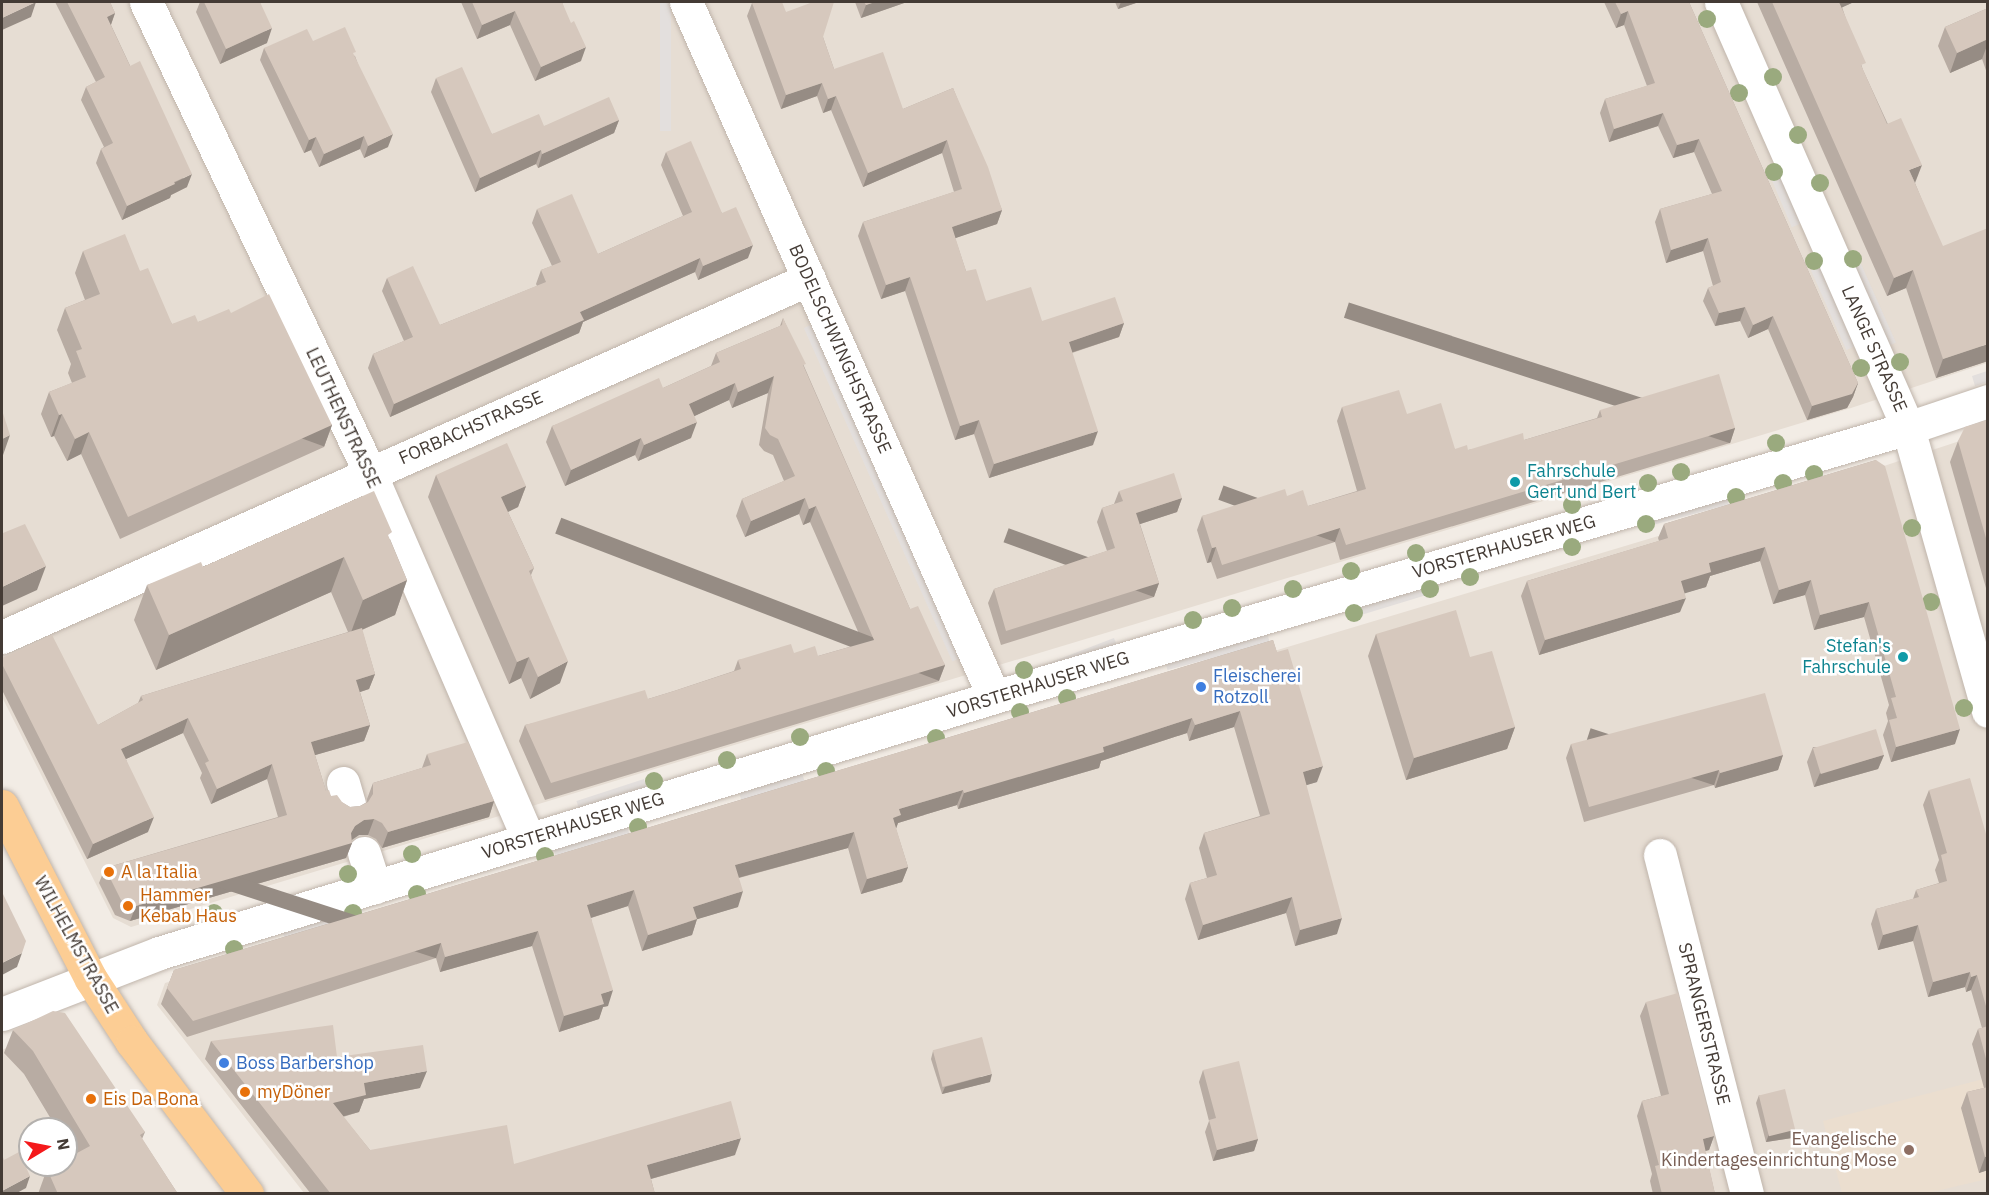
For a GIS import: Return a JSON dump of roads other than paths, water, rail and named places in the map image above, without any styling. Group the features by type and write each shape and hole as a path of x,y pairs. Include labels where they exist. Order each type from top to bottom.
{"main road":[{"name":"WILHELMSTRASSE","path":"2,806 91,979 132,1042 247,1194"}],"street":[{"name":"LEUTHENSTRASSE","path":"146,2 369,473 529,840"},
{"name":"BODELSCHWINGHSTRASSE","path":"686,2 994,697"},
{"name":"LANGE STRASSE","path":"1721,2 1908,428 1988,711"},
{"name":"FORBACHSTRASSE","path":"2,637 809,279"},
{"name":"VORSTERHAUSER WEG","path":"2,1014 159,953 994,697 1908,428 1988,401"},
{"path":"364,853 375,887"},
{"name":"SPRANGERSTRASSE","path":"1660,855 1748,1194"}],"place":[{"name":"Fahrschule Gert und Bert","path":"1515,482"},
{"name":"Stefan's Fahrschule","path":"1903,657"},
{"name":"Fleischerei Rotzoll","path":"1201,687"},
{"name":"A la Italia","path":"109,872"},
{"name":"Hammer Kebab Haus","path":"128,906"},
{"name":"Boss Barbershop","path":"224,1063"},
{"name":"myDöner","path":"245,1092"},
{"name":"Eis Da Bona","path":"91,1099"},
{"name":"Evangelische Kindertageseinrichtung Mose","path":"1909,1150"}]}
